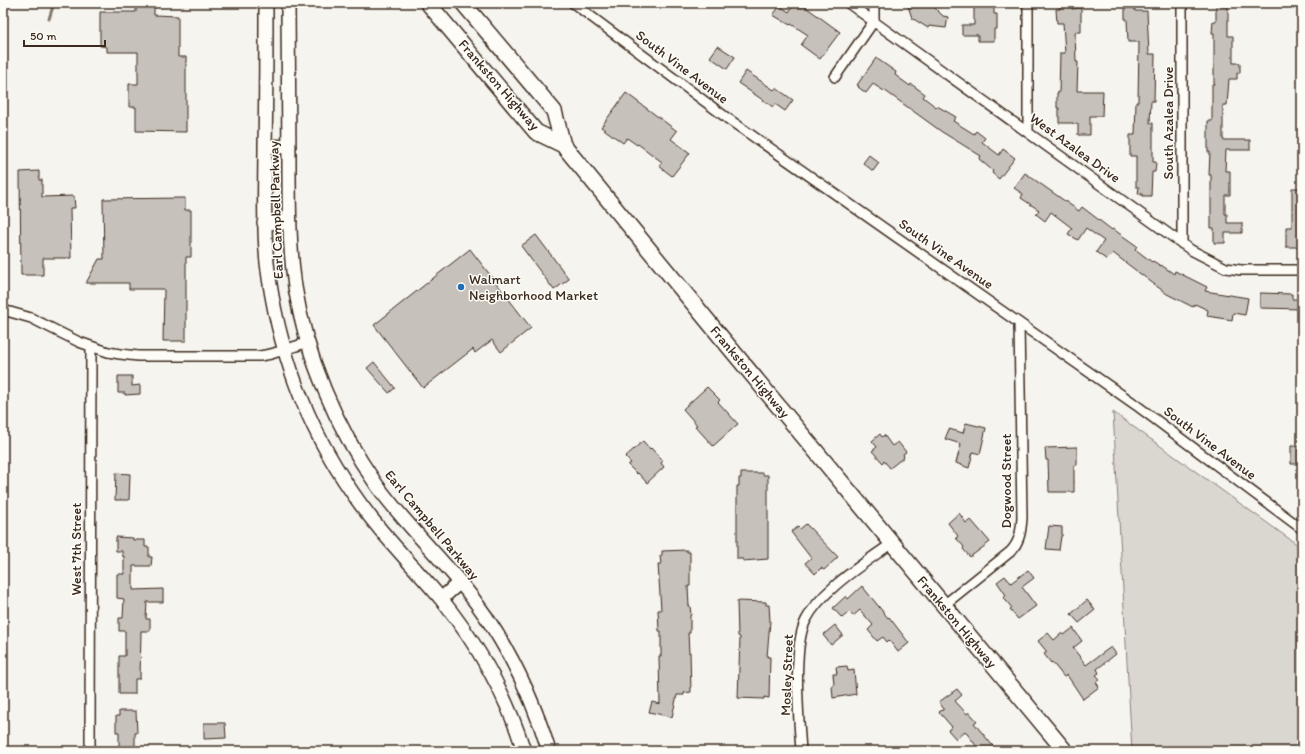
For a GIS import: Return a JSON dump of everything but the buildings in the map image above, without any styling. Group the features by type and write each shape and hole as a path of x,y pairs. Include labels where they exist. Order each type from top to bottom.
{"main road":[{"name":"Earl Campbell Parkway","path":"266,3 264,222 270,284 284,350 311,420 330,456 351,491 377,526 441,599 475,646 495,680 511,714 524,751"},
{"name":"Earl Campbell Parkway","path":"288,3 290,245 303,323 316,365 334,412 367,470 396,511 460,582 490,622 513,662 532,704 549,751"},
{"name":"Frankston Highway","path":"428,3 536,132 563,145 1066,751"},
{"path":"463,3 554,111 563,145"},
{"path":"266,70 288,71"},
{"path":"266,118 288,117"},
{"path":"265,146 289,147"},
{"path":"264,222 290,222"},
{"path":"441,599 460,582"}],"street":[{"name":"South Vine Avenue","path":"572,3 727,118 1136,405 1302,529"},
{"name":"West Azalea Drive","path":"848,3 1028,131 1182,244 1226,268 1240,270 1302,270"},
{"path":"835,77 874,21 874,3"},
{"path":"1028,3 1028,131"},
{"name":"South Azalea Drive","path":"1182,3 1182,244"},
{"path":"3,310 31,318 66,337 108,352 138,356 251,356 271,354 309,342"},
{"name":"Dogwood Street","path":"944,605 1010,552 1014,548 1020,536 1022,510 1019,323"},
{"name":"West 7th Street","path":"90,751 91,346"},
{"name":"Mosley Street","path":"800,751 799,666 801,635 806,620 815,607 836,585 892,543"}],"shaded area":[{"path":"1113,412 1302,548 1302,751 1132,751"}],"waterway":[{"path":"49,19 54,3"}],"place":[{"name":"Walmart Neighborhood Market","path":"461,287"}]}
